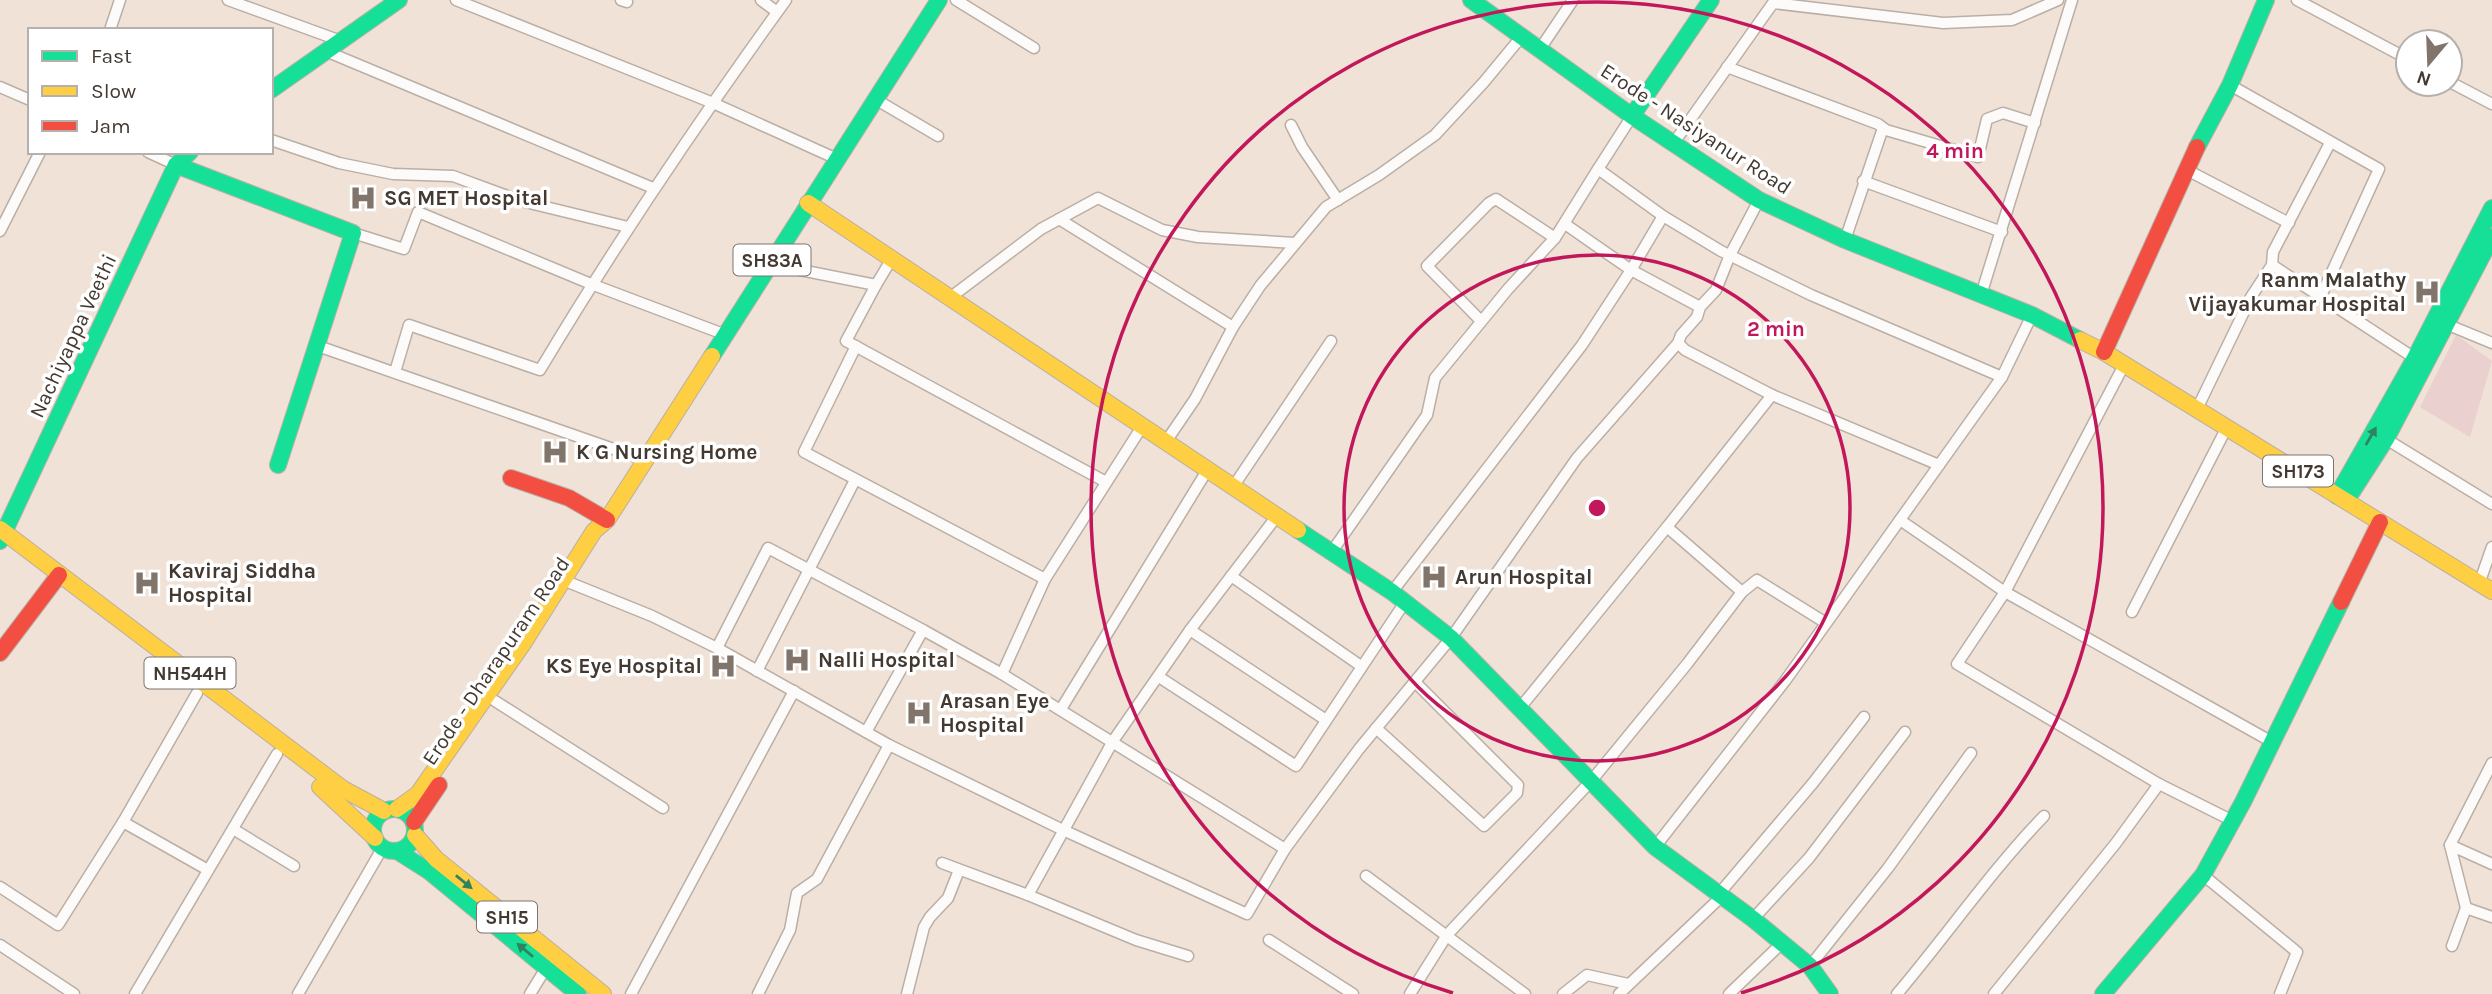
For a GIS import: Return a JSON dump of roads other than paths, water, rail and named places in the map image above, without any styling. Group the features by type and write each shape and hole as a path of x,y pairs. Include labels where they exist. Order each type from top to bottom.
{"main road":[{"path":"273,89 399,0"},
{"name":"Erode - Dharapuram Road","path":"415,829 568,582 594,531 607,520 939,0"},
{"name":"Erode - Nasiyanur Road","path":"1471,0 1672,144 1759,200 1844,240 2032,315 2104,352"},
{"path":"1632,116 1711,0"},
{"path":"2104,352 2185,169 2230,85 2266,0"},
{"name":"Nachiyappa Veethi","path":"1,538 176,165 188,154"},
{"path":"176,165 353,233 278,465"},
{"path":"808,203 1167,440 1233,488 1333,550 1399,597 1451,638 1655,847 1753,919 1810,966 1829,994"},
{"path":"2342,498 2386,439 2492,208"},
{"path":"2342,498 2420,361 2446,324 2492,237"},
{"name":"SH173","path":"2104,352 2486,587"},
{"path":"511,478 569,498 607,520"},
{"path":"2103,994 2203,875 2233,821 2380,522"},
{"name":"NH544H","path":"1,538 332,796 385,845"},
{"path":"0,653 55,580"},
{"name":"NH544H","path":"55,580 343,789 391,810 408,814 415,829"},
{"name":"Erode - Dharapuram Road","path":"391,810 418,794 530,631 568,582"},
{"path":"391,810 379,815 373,826 385,845 406,847 415,829"},
{"name":"SH15","path":"415,829 436,859 603,994"},
{"name":"SH15","path":"385,845 430,872 578,994"}],"street":[{"path":"111,28 120,0"},
{"path":"228,0 341,41"},
{"path":"456,0 713,103 837,159"},
{"path":"761,0 777,12"},
{"path":"395,372 409,325 540,370 653,188 786,0"},
{"path":"956,0 1034,48"},
{"path":"1540,49 1573,0"},
{"path":"1672,144 1773,3 1943,23 2012,20 2058,0"},
{"path":"1981,295 2072,0"},
{"path":"2297,0 2394,52"},
{"path":"1167,440 1195,399 1233,327 1259,286 1326,207 1380,174 1435,135 1522,36"},
{"path":"328,52 653,188"},
{"path":"1727,67 1883,128 1978,157 1987,119 2003,113 2035,123"},
{"path":"2230,85 2379,169 2321,296"},
{"path":"0,87 28,99"},
{"path":"2464,89 2492,104"},
{"path":"875,99 939,136"},
{"path":"1333,550 1427,415 1435,378 1565,225 1632,116"},
{"path":"1291,125 1302,147 1338,200"},
{"path":"1844,240 1883,128"},
{"path":"273,141 338,163 393,174 453,176 521,201 628,227"},
{"path":"2197,409 2251,296 2272,265 2273,252 2330,143"},
{"path":"0,231 39,154"},
{"path":"153,154 176,165"},
{"path":"1598,169 1662,216 1730,255 1811,295 2002,377"},
{"path":"2185,169 2289,223"},
{"path":"1863,181 2002,232"},
{"path":"951,297 1041,229 1098,198 1162,230 1198,237 1295,243"},
{"path":"1481,321 1427,266 1496,199 1555,238"},
{"path":"568,582 652,616 717,648 889,744 1063,830 1247,914 1285,849 1376,728 1451,638 1577,458 1678,344 1681,335 1697,317 1700,307 1716,290 1730,255 1759,200"},
{"path":"353,233 404,249 418,212 591,284 726,335"},
{"path":"1159,677 1296,766 1361,666 1399,597 1582,345 1631,270 1662,216"},
{"path":"1059,219 1233,327"},
{"path":"1565,225 1631,270 1700,307"},
{"path":"891,260 846,341 1106,482"},
{"path":"769,264 876,285"},
{"path":"2272,265 2420,361"},
{"path":"1655,847 1784,681 2002,377 2032,315"},
{"path":"2446,324 2492,343"},
{"path":"1233,488 1331,341"},
{"path":"1678,344 1772,395 1939,465"},
{"path":"315,345 645,460"},
{"path":"856,346 804,452 1045,579"},
{"path":"2124,365 2005,592 1957,664 2159,784 2233,821"},
{"path":"1520,708 1772,395"},
{"path":"1002,674 1045,579 1143,425"},
{"path":"2132,612 2227,427"},
{"path":"2386,439 2492,504"},
{"path":"1061,709 1208,469"},
{"path":"757,671 855,480"},
{"path":"1028,895 1114,741 1191,630 1278,516"},
{"path":"1900,520 2005,592 2272,742"},
{"path":"1667,527 1742,592"},
{"path":"2486,587 2492,547"},
{"path":"717,648 768,548 1002,674 1285,849"},
{"path":"1231,576 1361,666"},
{"path":"1410,994 1447,935 1592,780 1742,592 1757,580 1826,623"},
{"path":"866,732 923,630"},
{"path":"1191,630 1326,720"},
{"path":"1376,728 1484,827 1517,793 1518,785 1415,682"},
{"path":"631,994 794,691"},
{"path":"0,887 58,925 123,822 197,693"},
{"path":"495,701 663,808"},
{"path":"1619,994 1719,896 1864,717"},
{"path":"1753,919 1808,858 1905,732"},
{"path":"758,994 790,930 797,893 817,879 889,744"},
{"path":"1810,966 1888,868 1971,753"},
{"path":"135,994 277,754"},
{"path":"2452,946 2466,908 2450,845 2492,763"},
{"path":"1994,994 2116,843 2159,784"},
{"path":"1898,994 2018,844 2044,816"},
{"path":"123,822 208,870"},
{"path":"233,829 294,866"},
{"path":"298,994 385,845"},
{"path":"2450,845 2492,864"},
{"path":"942,863 1136,940 1188,956"},
{"path":"907,994 924,927 948,898 959,870"},
{"path":"2203,875 2297,952 2282,994"},
{"path":"1366,876 1525,994"},
{"path":"2466,908 2492,917"},
{"path":"1269,940 1353,994"},
{"path":"1729,994 1782,943"},
{"path":"0,945 74,994"},
{"path":"530,994 546,968"},
{"path":"1563,994 1587,975 1628,984"}],"place":[{"name":"SG MET Hospital","path":"363,198"},
{"name":"Ranm Malathy Vijayakumar Hospital","path":"2427,292"},
{"name":"K G Nursing Home","path":"555,452"},
{"name":"Arun Hospital","path":"1434,577"},
{"name":"Kaviraj Siddha Hospital","path":"147,583"},
{"name":"Nalli Hospital","path":"797,660"},
{"name":"KS Eye Hospital","path":"723,666"},
{"name":"Arasan Eye Hospital","path":"919,713"}]}
